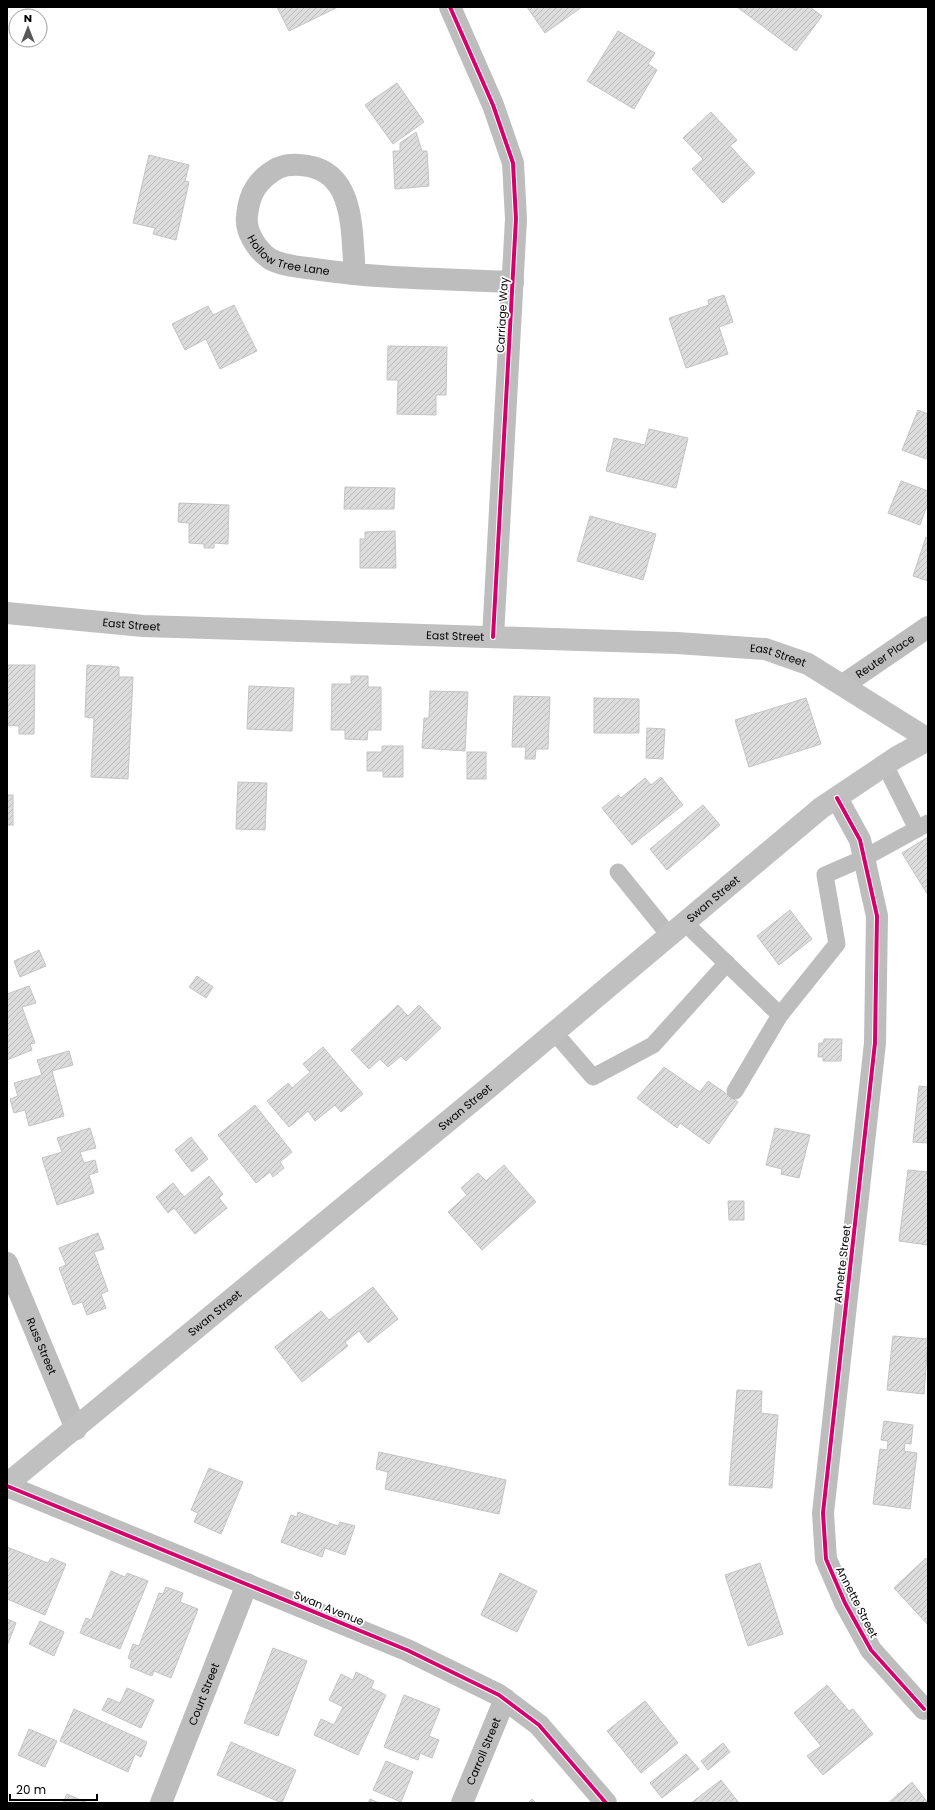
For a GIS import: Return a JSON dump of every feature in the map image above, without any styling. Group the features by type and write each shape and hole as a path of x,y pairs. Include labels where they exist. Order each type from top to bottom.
{"main road":[{"name":"East Street","path":"7,613 143,626 677,643 765,649 808,664 928,739"},
{"name":"Swan Street","path":"7,1485 554,1032 821,808 885,765 928,739"}],"street":[{"name":"Carriage Way","path":"450,7 493,105 513,163 516,219 493,637"},
{"name":"Hollow Tree Lane","path":"355,274 348,207 342,190 331,176 316,167 298,164 281,167 265,176 254,188 248,203 246,219 250,234 258,248 270,259 285,265 355,274 513,282"},
{"name":"Reuter Place","path":"843,685 928,627"},
{"name":"Annette Street","path":"837,798 860,840 877,916 875,1043 828,1464 824,1514 826,1559 845,1603 871,1650 927,1711"},
{"name":"Russ Street","path":"7,1263 76,1429"},
{"name":"Swan Avenue","path":"7,1485 407,1650 505,1699 539,1725 606,1803"},
{"name":"Court Street","path":"161,1803 247,1584"},
{"name":"Carroll Street","path":"462,1803 505,1699"}],"lane":[{"path":"735,1091 780,1015 837,944 824,875 864,858 922,826 885,765"},
{"path":"618,872 677,928 726,963 780,1015"},
{"path":"554,1032 593,1077 653,1045 726,963"}],"building":[{"path":"277,7 338,7 289,31"},
{"path":"527,7 582,7 545,33"},
{"path":"737,7 810,7 822,16 796,51"},
{"path":"618,31 655,53 648,64 657,70 634,109 587,81"},
{"path":"397,83 424,122 393,144 365,105"},
{"path":"711,112 737,140 730,146 755,173 723,203 692,169 703,159 683,138"},
{"path":"416,132 422,151 427,151 429,186 395,189 393,151 400,151 400,143"},
{"path":"149,155 189,165 185,181 189,182 176,240 153,234 155,228 133,223"},
{"path":"724,295 733,322 719,327 728,354 686,368 669,318 709,305 708,300"},
{"path":"234,305 257,351 220,369 206,339 185,350 172,324 208,306 213,315"},
{"path":"388,346 447,347 446,395 436,395 436,415 397,414 398,380 387,380"},
{"path":"918,410 928,414 928,455 926,459 902,450"},
{"path":"649,429 688,438 676,488 606,471 614,438 645,445"},
{"path":"901,481 928,491 928,503 920,525 888,513"},
{"path":"345,487 395,488 394,509 344,509"},
{"path":"179,503 229,505 228,544 214,543 214,548 204,548 204,544 189,543 189,523 178,522"},
{"path":"590,516 656,534 643,580 577,561"},
{"path":"395,531 396,568 360,568 360,539 365,539 365,532"},
{"path":"926,537 928,538 928,581 913,576"},
{"path":"7,665 35,665 34,734 19,734 19,726 7,725"},
{"path":"87,665 119,667 119,677 133,677 128,779 91,777 94,718 85,717"},
{"path":"351,676 368,676 368,687 381,687 381,730 368,730 367,740 345,739 345,730 331,730 332,684 351,684"},
{"path":"249,686 294,688 292,731 247,729"},
{"path":"430,691 468,692 465,751 422,748 424,718 429,718"},
{"path":"514,696 550,697 548,749 536,749 535,759 525,759 526,747 512,747"},
{"path":"594,698 639,699 639,733 594,733"},
{"path":"806,698 821,744 749,767 735,720"},
{"path":"647,728 665,729 663,759 646,758"},
{"path":"382,746 403,746 403,777 383,777 383,771 367,771 367,752 382,752"},
{"path":"467,752 486,752 486,779 467,779"},
{"path":"661,777 683,805 632,845 602,808 618,795 621,798 645,778 651,785"},
{"path":"238,782 267,783 265,830 236,829"},
{"path":"7,795 13,795 13,825 7,825"},
{"path":"703,805 720,825 667,870 650,849"},
{"path":"928,837 928,895 902,853"},
{"path":"790,910 812,939 779,965 757,936"},
{"path":"39,950 46,966 20,977 14,961"},
{"path":"197,976 213,987 206,998 189,987"},
{"path":"29,986 36,1003 22,1007 35,1043 30,1044 32,1050 7,1060 7,994"},
{"path":"398,1005 408,1016 419,1005 441,1028 406,1061 401,1056 388,1067 380,1059 369,1069 351,1050"},
{"path":"824,1039 842,1039 841,1061 823,1061 823,1057 818,1057 819,1043 823,1043"},
{"path":"323,1047 363,1094 341,1112 335,1105 315,1121 308,1111 289,1127 267,1101 288,1083 292,1088 310,1072 303,1064"},
{"path":"69,1051 73,1065 52,1071 64,1116 29,1126 25,1110 14,1113 10,1099 18,1096 14,1083 42,1075 37,1060"},
{"path":"664,1067 700,1092 708,1081 738,1102 709,1144 680,1123 677,1128 637,1098"},
{"path":"919,1086 928,1087 928,1143 913,1142"},
{"path":"255,1105 292,1152 280,1162 284,1168 273,1177 270,1172 256,1183 218,1135"},
{"path":"90,1128 96,1148 80,1152 84,1163 95,1160 98,1172 89,1175 94,1193 57,1205 42,1158 62,1152 57,1138"},
{"path":"775,1128 810,1135 799,1178 781,1174 782,1169 766,1165"},
{"path":"191,1137 208,1159 192,1172 175,1150"},
{"path":"504,1165 536,1202 482,1250 448,1212 467,1195 461,1188 478,1173 486,1181"},
{"path":"908,1170 928,1172 928,1245 899,1241"},
{"path":"209,1176 223,1194 219,1198 227,1208 195,1234 174,1208 168,1213 156,1197 173,1183 184,1197"},
{"path":"728,1201 744,1201 744,1220 729,1220"},
{"path":"98,1233 104,1249 94,1252 108,1291 101,1294 106,1308 87,1315 82,1302 73,1305 59,1268 66,1265 59,1248"},
{"path":"373,1287 398,1319 368,1343 359,1331 345,1342 348,1346 302,1382 275,1347 321,1311 329,1320"},
{"path":"893,1336 928,1339 924,1394 887,1390"},
{"path":"737,1390 762,1391 761,1413 778,1415 772,1488 729,1485"},
{"path":"884,1421 913,1425 911,1444 905,1443 904,1451 917,1453 910,1509 873,1504 880,1449 887,1450 888,1441 881,1440"},
{"path":"379,1452 506,1480 499,1514 385,1489 388,1472 376,1469"},
{"path":"209,1468 243,1482 221,1534 194,1522 198,1513 191,1510"},
{"path":"298,1512 338,1526 340,1522 355,1526 345,1555 325,1548 322,1557 281,1542 291,1515 297,1517"},
{"path":"7,1547 48,1563 51,1558 66,1564 45,1615 7,1599"},
{"path":"926,1558 928,1561 928,1625 894,1588"},
{"path":"760,1563 783,1634 748,1646 725,1575"},
{"path":"111,1571 125,1577 127,1573 148,1581 120,1649 80,1633 86,1618 91,1620"},
{"path":"500,1573 537,1591 517,1632 481,1615"},
{"path":"166,1587 183,1593 180,1602 198,1609 171,1678 154,1671 152,1676 130,1667 132,1660 128,1658 133,1644 139,1646 159,1593 163,1594"},
{"path":"7,1619 16,1623 7,1646"},
{"path":"40,1621 64,1632 54,1656 29,1644"},
{"path":"273,1648 307,1661 278,1736 244,1723"},
{"path":"356,1672 374,1681 371,1688 386,1695 358,1755 314,1735 321,1719 334,1725 343,1707 329,1700 341,1674 353,1680"},
{"path":"827,1685 849,1711 853,1709 873,1734 823,1775 807,1756 821,1746 794,1713"},
{"path":"127,1688 154,1700 141,1728 102,1710 108,1698 120,1703"},
{"path":"404,1695 440,1709 429,1736 439,1740 432,1758 420,1753 418,1760 384,1747"},
{"path":"645,1701 678,1743 641,1773 607,1731"},
{"path":"74,1709 147,1742 141,1757 135,1754 128,1772 60,1741"},
{"path":"29,1729 57,1741 45,1767 18,1755"},
{"path":"231,1742 296,1770 282,1803 217,1775"},
{"path":"723,1743 730,1752 708,1770 701,1761"},
{"path":"686,1754 699,1769 662,1798 650,1783"},
{"path":"386,1761 413,1772 401,1802 373,1790"},
{"path":"721,1780 739,1803 691,1803"},
{"path":"912,1782 928,1803 888,1803"},
{"path":"67,1794 88,1803 63,1803"},
{"path":"370,1799 379,1803 368,1803"},
{"path":"532,1799 536,1803 528,1803"}],"cycle path":[{"path":"450,7 493,105 513,163 516,219 493,637"},
{"path":"837,798 860,840 877,916 875,1043 823,1513 826,1559 845,1603 871,1650 924,1709"},
{"path":"7,1486 407,1650 499,1695 539,1725 606,1803"}]}
